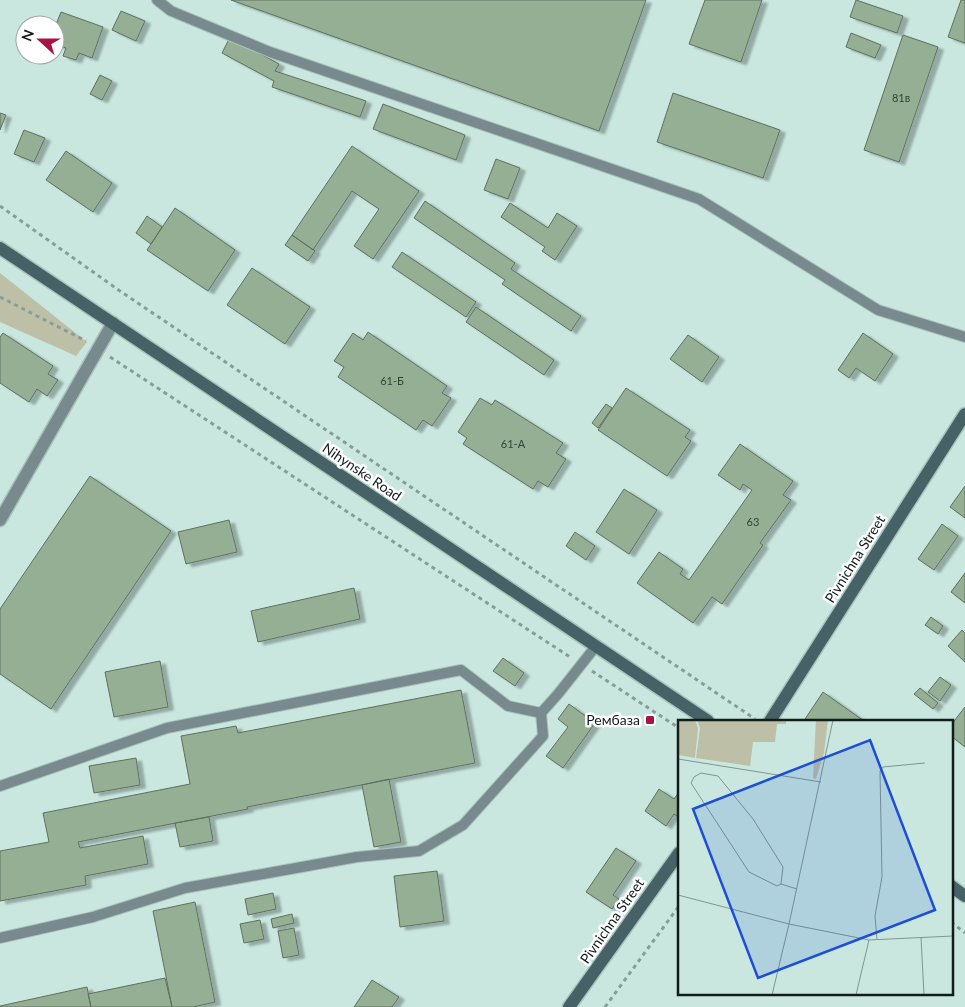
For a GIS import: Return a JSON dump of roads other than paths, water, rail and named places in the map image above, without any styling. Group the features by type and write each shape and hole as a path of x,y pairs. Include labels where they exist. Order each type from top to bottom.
{"main road":[{"name":"Nihynske Road","path":"0,248 707,720"},
{"name":"Pivnichna Street","path":"771,720 965,414"},
{"name":"Pivnichna Street","path":"569,1007 678,854"},
{"path":"952,887 965,896"}],"street":[{"path":"0,520 113,324"}],"lane":[{"path":"157,0 171,12 270,52 699,199 878,310 965,337"},
{"path":"0,938 93,917 185,888 357,858 419,851 463,825 543,736 541,713 596,646"},
{"path":"0,786 167,728 461,670 508,706 541,713"}],"place":[{"name":"Рембаза","path":"650,720"}]}
